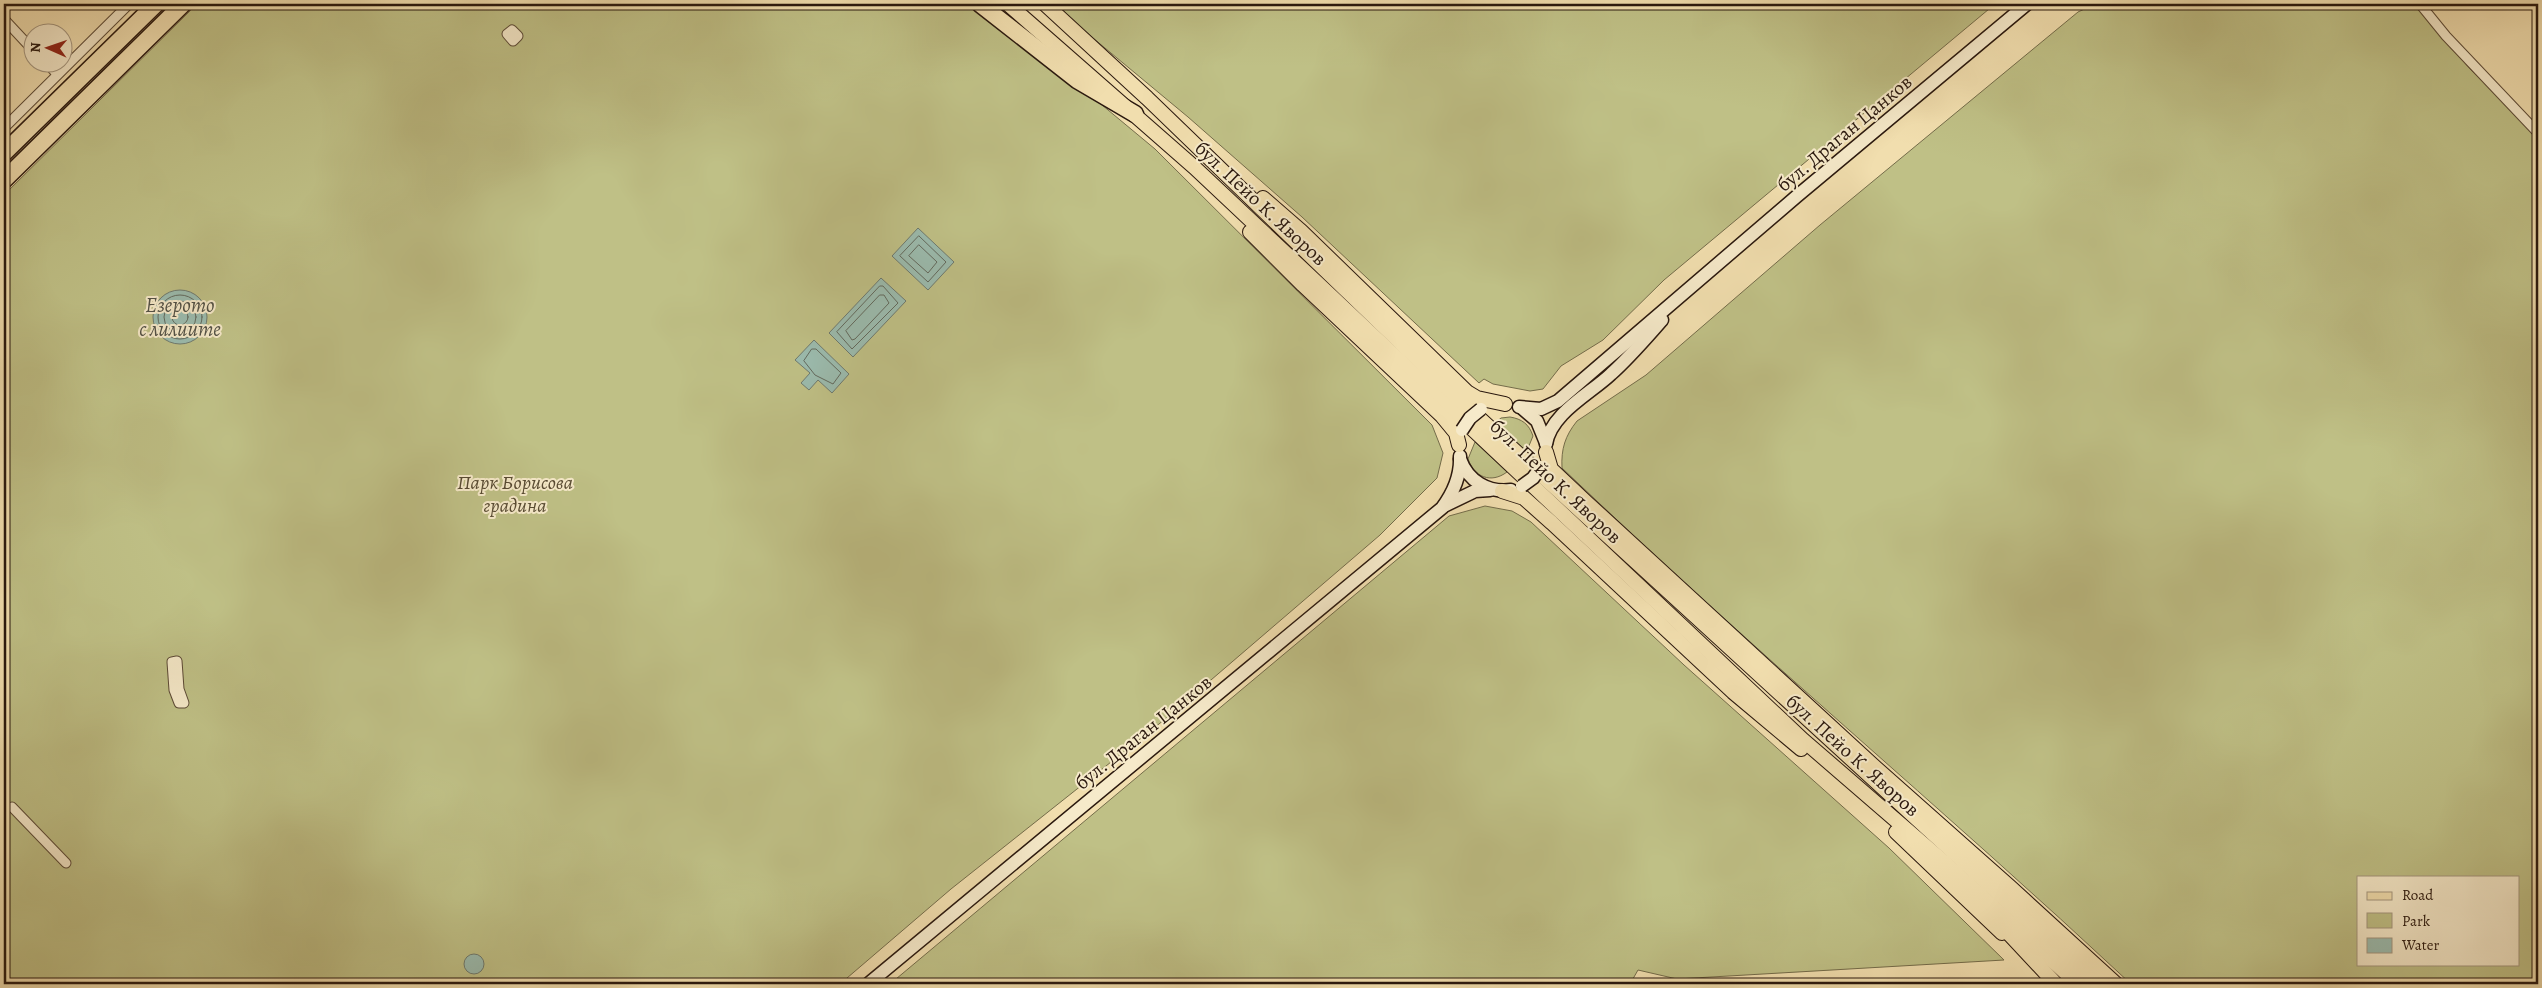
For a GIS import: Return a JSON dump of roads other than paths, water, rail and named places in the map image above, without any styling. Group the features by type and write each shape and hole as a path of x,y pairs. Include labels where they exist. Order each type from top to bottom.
{"highway":[{"path":"4,153 156,4"},
{"path":"4,180 183,4"},
{"path":"980,4 1077,80 1135,114"}],"main road":[{"name":"бул. Пейо К. Яворов","path":"1008,4 1194,167 1803,740 1943,861 2078,984"},
{"name":"бул. Пейо К. Яворов","path":"1045,4 1207,155 1548,482 2097,984"},
{"name":"бул. Драган Цанков","path":"1519,407 1541,409 1558,401 1804,190 2027,4"},
{"path":"1207,155 1233,171 1300,231 1467,392 1482,400 1519,407 1537,421 1552,471 1878,770 2116,984"},
{"path":"1194,167 1213,195 1296,278 1442,416 1456,433 1464,469 1471,478 1481,486 1524,498 1733,692 1856,794 1943,861 2055,984"},
{"name":"бул. Драган Цанков","path":"1546,448 1547,436 1558,420 1637,348 1686,292"},
{"path":"1459,450 1462,430 1470,418 1481,409 1505,404"},
{"path":"1498,491 1522,486 1534,478 1541,467 1546,448"},
{"name":"бул. Драган Цанков","path":"1442,508 1450,497 1459,476 1459,450"},
{"name":"бул. Драган Цанков","path":"868,984 1442,508 1475,491 1498,491"},
{"path":"1878,770 1952,850 2084,955"},
{"path":"1856,794 2055,984"}],"street":[{"path":"4,128 129,4"},
{"path":"2420,4 2446,36 2538,133"},
{"path":"4,19 22,38"},
{"path":"12,807 66,863"}],"water":[{"path":"918,228 954,262 928,290 892,256"},
{"path":"881,278 906,301 853,357 829,333"},
{"name":"Езерото с лилиите","path":"175,290 185,290 195,294 203,302 207,317 203,332 195,340 185,344 175,344 165,340 157,332 153,322 153,312 157,302 165,294"},
{"path":"814,340 849,374 832,393 818,380 809,390 801,383 810,373 795,360"},
{"path":"474,954 481,957 484,964 481,971 474,974 467,971 464,964 467,957"}],"park label":[{"name":"Парк Борисова градина","path":"515,494"}]}
